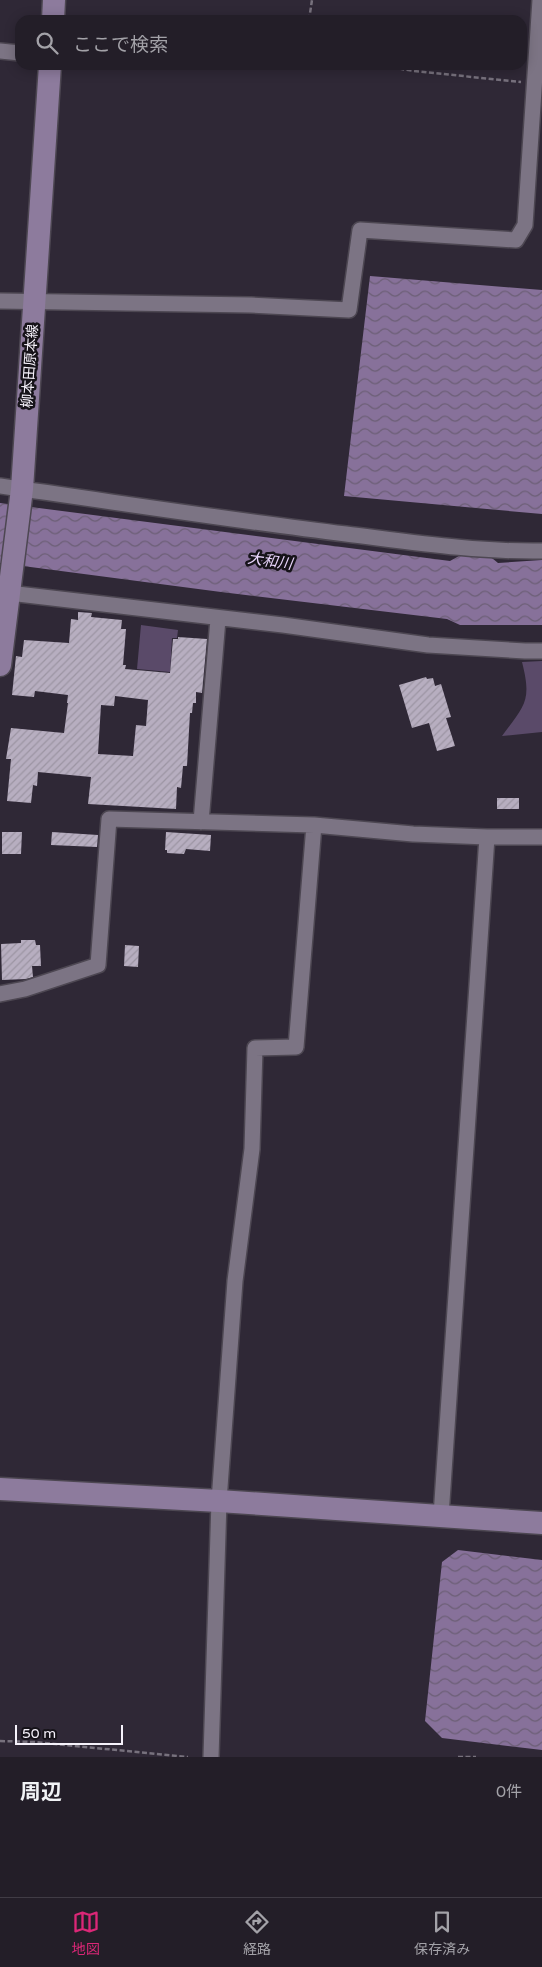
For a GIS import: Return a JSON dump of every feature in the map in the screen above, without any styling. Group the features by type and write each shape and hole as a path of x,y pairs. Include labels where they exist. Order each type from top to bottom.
{"main road":[{"path":"53,15 54,0"},
{"name":"柳本田原本線","path":"0,665 7,591 22,492 50,70"},
{"path":"0,1489 219,1500 542,1524"}],"street":[{"path":"0,301 251,304 349,310 360,230 516,240 525,225 540,0"},
{"path":"0,51 15,52"},
{"path":"0,486 22,492 416,543 512,551 542,551"},
{"path":"7,591 428,645 542,651"},
{"path":"201,822 218,619"},
{"path":"0,994 25,989 98,965 108,819 314,825 486,837 542,837"},
{"path":"211,1757 219,1500 235,1281 252,1149 255,1048 296,1047 314,825"},
{"path":"441,1516 486,837"}],"path":[{"path":"310,15 312,0"},
{"path":"408,70 535,83"},
{"path":"0,1741 34,1742 188,1757"},
{"path":"458,1757 476,1757"}],"shaded area":[{"path":"141,625 178,630 177,638 172,638 170,672 137,669"},
{"path":"542,661 542,732 502,736 524,702 526,686 522,662"}],"water":[{"path":"370,276 542,290 542,514 344,496"},
{"name":"大和川","path":"0,503 450,561 475,551 485,554 498,563 542,560 542,625 460,625 447,619 0,563"},
{"path":"458,1550 542,1560 542,1750 442,1738 425,1721 442,1562"}],"building":[{"path":"78,612 92,613 91,617 122,620 121,629 126,629 123,665 126,665 125,669 170,673 173,639 178,639 178,637 207,639 202,693 196,692 196,703 193,703 192,713 190,713 187,766 183,766 181,788 177,787 176,809 88,804 91,777 38,772 37,786 33,785 31,803 7,801 11,759 6,759 11,728 64,733 68,703 68,695 35,691 34,697 12,695 16,656 22,657 24,640 69,643 71,619 78,620","holes":["115,696 148,700 146,726 136,725 133,756 98,754 101,705 114,706"]},
{"path":"426,677 427,679 433,678 435,686 441,684 451,717 446,718 455,746 437,751 429,723 412,728 399,685"},
{"path":"497,798 519,798 519,809 497,809"},
{"path":"2,832 22,832 21,854 2,854"},
{"path":"52,832 98,835 97,847 51,845"},
{"path":"166,832 211,835 210,851 186,849 184,854 167,853 167,850 165,850"},
{"path":"21,940 35,940 36,945 40,945 41,966 32,966 33,977 2,980 1,944 21,943"},
{"path":"125,945 139,946 138,967 124,966"}]}
